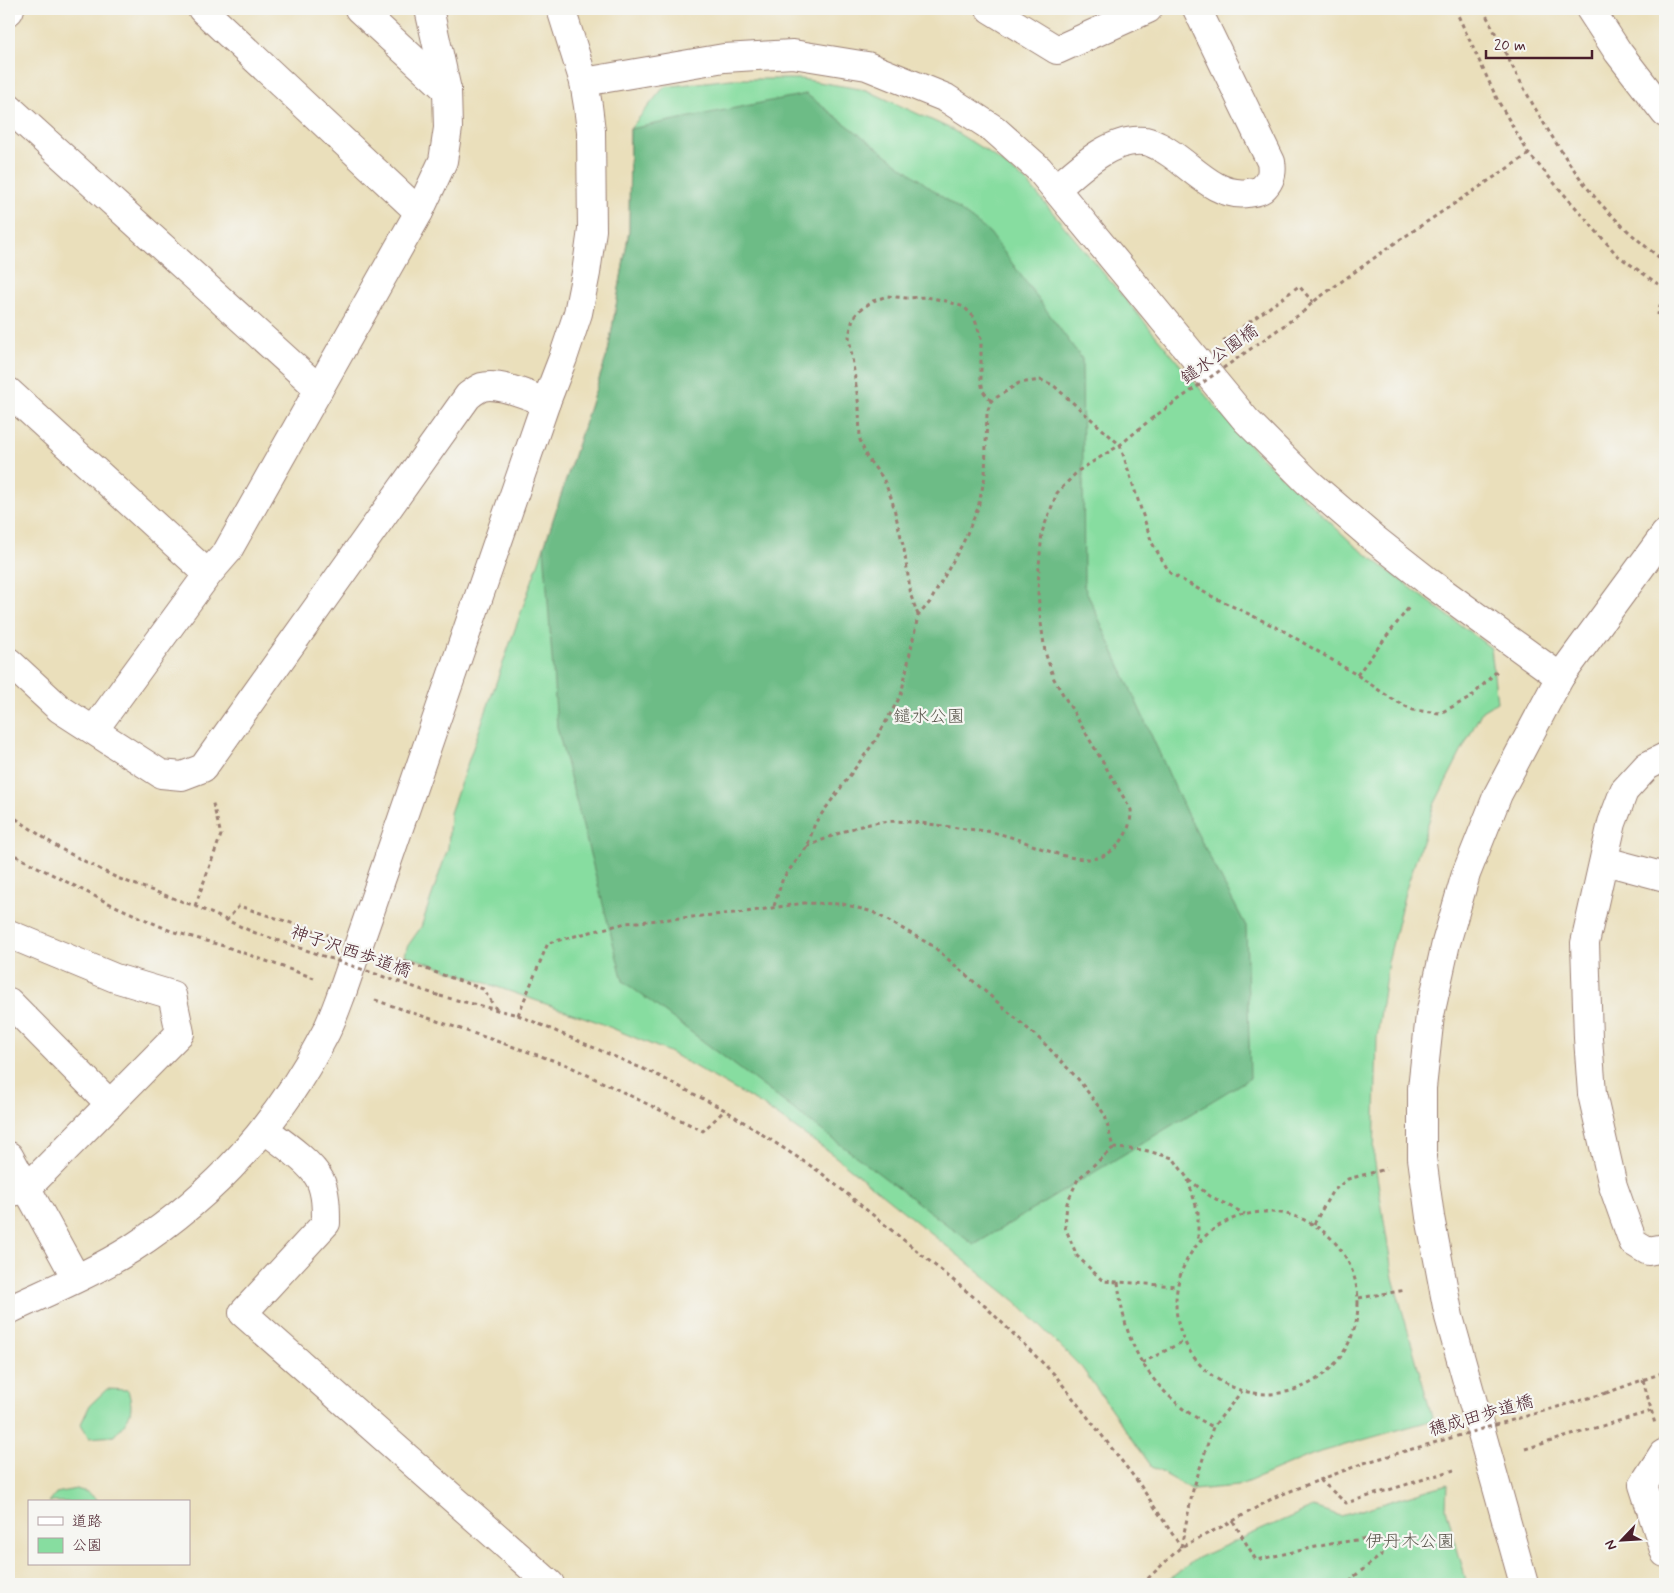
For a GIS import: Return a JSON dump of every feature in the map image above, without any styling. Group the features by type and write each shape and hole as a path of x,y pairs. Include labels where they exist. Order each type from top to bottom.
{"street":[{"path":"202,9 419,212"},
{"path":"359,9 448,90"},
{"path":"94,730 226,552 419,212 443,161 448,128 448,90 430,9"},
{"path":"9,1310 130,1250 193,1204 265,1130 306,1070 327,1030 343,990 578,313 592,230 592,131 584,82 562,9"},
{"path":"990,9 1017,19 1057,50 1108,17 1148,9"},
{"path":"1056,189 1092,158 1133,140 1146,140 1167,150 1217,188 1239,194 1259,191 1268,183 1273,172 1271,162 1197,9"},
{"path":"1590,9 1618,52 1665,113"},
{"path":"584,82 734,57 793,54 868,66 946,98 994,129 1039,169 1246,420 1309,482 1372,537 1429,582 1560,676"},
{"path":"9,108 319,389"},
{"path":"9,662 60,709 161,774 182,776 203,768 468,396 482,388 492,386 517,391 546,402"},
{"path":"9,392 208,574"},
{"path":"1524,1584 1449,1317 1442,1284 1422,1158 1422,1088 1430,1015 1446,943 1466,874 1498,794 1560,676 1665,534"},
{"path":"1665,758 1647,766 1624,791 1612,823 1585,943 1592,1094 1613,1186 1633,1242 1648,1251 1665,1248"},
{"path":"1605,860 1665,877"},
{"path":"9,934 115,978 172,995 180,1033 110,1104 18,1191"},
{"path":"9,1002 110,1104"},
{"path":"265,1130 298,1155 320,1179 326,1201 326,1222 243,1313 550,1584"},
{"path":"9,1156 18,1191 76,1278"},
{"path":"1664,1453 1643,1485 1665,1553"}],"path":[{"path":"1455,9 1498,101 1529,154 1617,255 1665,289 1658,314 1665,319"},
{"path":"1483,9 1529,99 1554,142 1587,188 1623,227 1665,262"},
{"name":"鑓水公園橋","path":"806,846 854,827 877,822 918,822 998,833 1051,852 1090,859 1104,854 1119,845 1128,831 1132,820 1131,810 1054,679 1045,652 1038,594 1039,566 1042,532 1057,493 1078,471 1120,445 1151,419 1303,312 1313,302 1395,243 1529,154"},
{"path":"1196,358 1299,286 1313,302"},
{"path":"918,616 911,596 904,549 892,500 883,478 867,458 860,440 858,406 849,336 854,318 860,310 873,301 887,296 906,298 927,297 946,300 964,306 974,317 981,338 981,380 983,391 991,401"},
{"path":"774,906 783,878 806,846 815,823 875,741 900,695 918,616 930,602 964,543 978,508 985,476 987,413 991,401 1019,383 1041,380 1053,385 1120,445 1152,543 1170,573 1282,630 1357,675 1392,699 1413,710 1440,713 1470,698 1503,664"},
{"path":"1357,675 1429,582"},
{"path":"195,906 221,835 203,768"},
{"name":"神子沢西歩道橋","path":"9,814 59,848 117,878 195,906 253,932 440,996 518,1015 656,1074 725,1110 820,1172 986,1307 1055,1375 1138,1482 1181,1547"},
{"path":"9,851 106,902 171,931 224,946 316,979"},
{"path":"518,1015 548,943 626,923 746,912 774,906 804,903 842,904 873,912 933,946 1043,1042 1078,1080 1105,1115 1114,1148"},
{"path":"226,921 239,906 333,937"},
{"path":"389,956 483,988 496,1010"},
{"path":"375,1000 567,1065 703,1131 725,1110"},
{"path":"1177,1286 1103,1281 1077,1256 1065,1227 1067,1203 1078,1180 1114,1148 1144,1150 1173,1158 1188,1179 1210,1196 1245,1214"},
{"path":"1314,1224 1332,1192 1348,1179 1386,1169"},
{"path":"1188,1179 1198,1212 1198,1243"},
{"path":"1269,1211 1293,1214 1314,1224 1337,1243 1353,1269 1359,1298 1356,1327 1344,1354 1324,1375 1299,1389 1270,1395 1242,1391 1218,1380 1198,1363 1184,1341 1178,1323 1177,1286 1184,1263 1198,1243 1212,1230 1228,1220 1245,1214 1269,1211"},
{"path":"1118,1282 1121,1311 1131,1342 1142,1362 1157,1384 1185,1411 1213,1427"},
{"path":"1359,1298 1406,1290"},
{"path":"1142,1362 1184,1341"},
{"name":"穂成田歩道橋","path":"1142,1584 1181,1547 1275,1497 1364,1463 1606,1393 1665,1372"},
{"path":"1643,1380 1664,1453"},
{"path":"1181,1547 1194,1490 1213,1427 1242,1391"},
{"path":"1525,1449 1652,1412"},
{"path":"1320,1480 1346,1503 1454,1470"},
{"path":"1233,1521 1256,1560 1330,1544 1382,1536 1384,1553 1352,1578 1351,1584"}],"green space":[{"name":"鑓水公園","path":"731,79 801,79 866,90 951,129 988,152 1028,183 1218,410 1258,454 1354,545 1491,648 1497,702 1482,711 1435,803 1405,892 1388,962 1377,1038 1374,1157 1393,1278 1433,1420 1314,1454 1238,1486 1193,1490 1152,1467 1082,1368 1015,1301 832,1154 762,1105 669,1052 595,1021 405,955 407,947 421,927 448,848 450,813 544,547 608,352 629,231 630,129 664,87"},
{"path":"806,94 990,233 1082,359 1084,586 1186,812 1246,926 1250,1078 974,1245 623,981 557,727 544,547 608,352 629,231 630,129"},
{"path":"107,1389 128,1390 131,1410 124,1425 114,1436 89,1438 81,1424 90,1405"},
{"name":"伊丹木公園","path":"1447,1484 1446,1508 1467,1584 1163,1584 1197,1558 1313,1507 1341,1516"},
{"path":"76,1489 87,1492 98,1500 51,1500 56,1493"}]}
